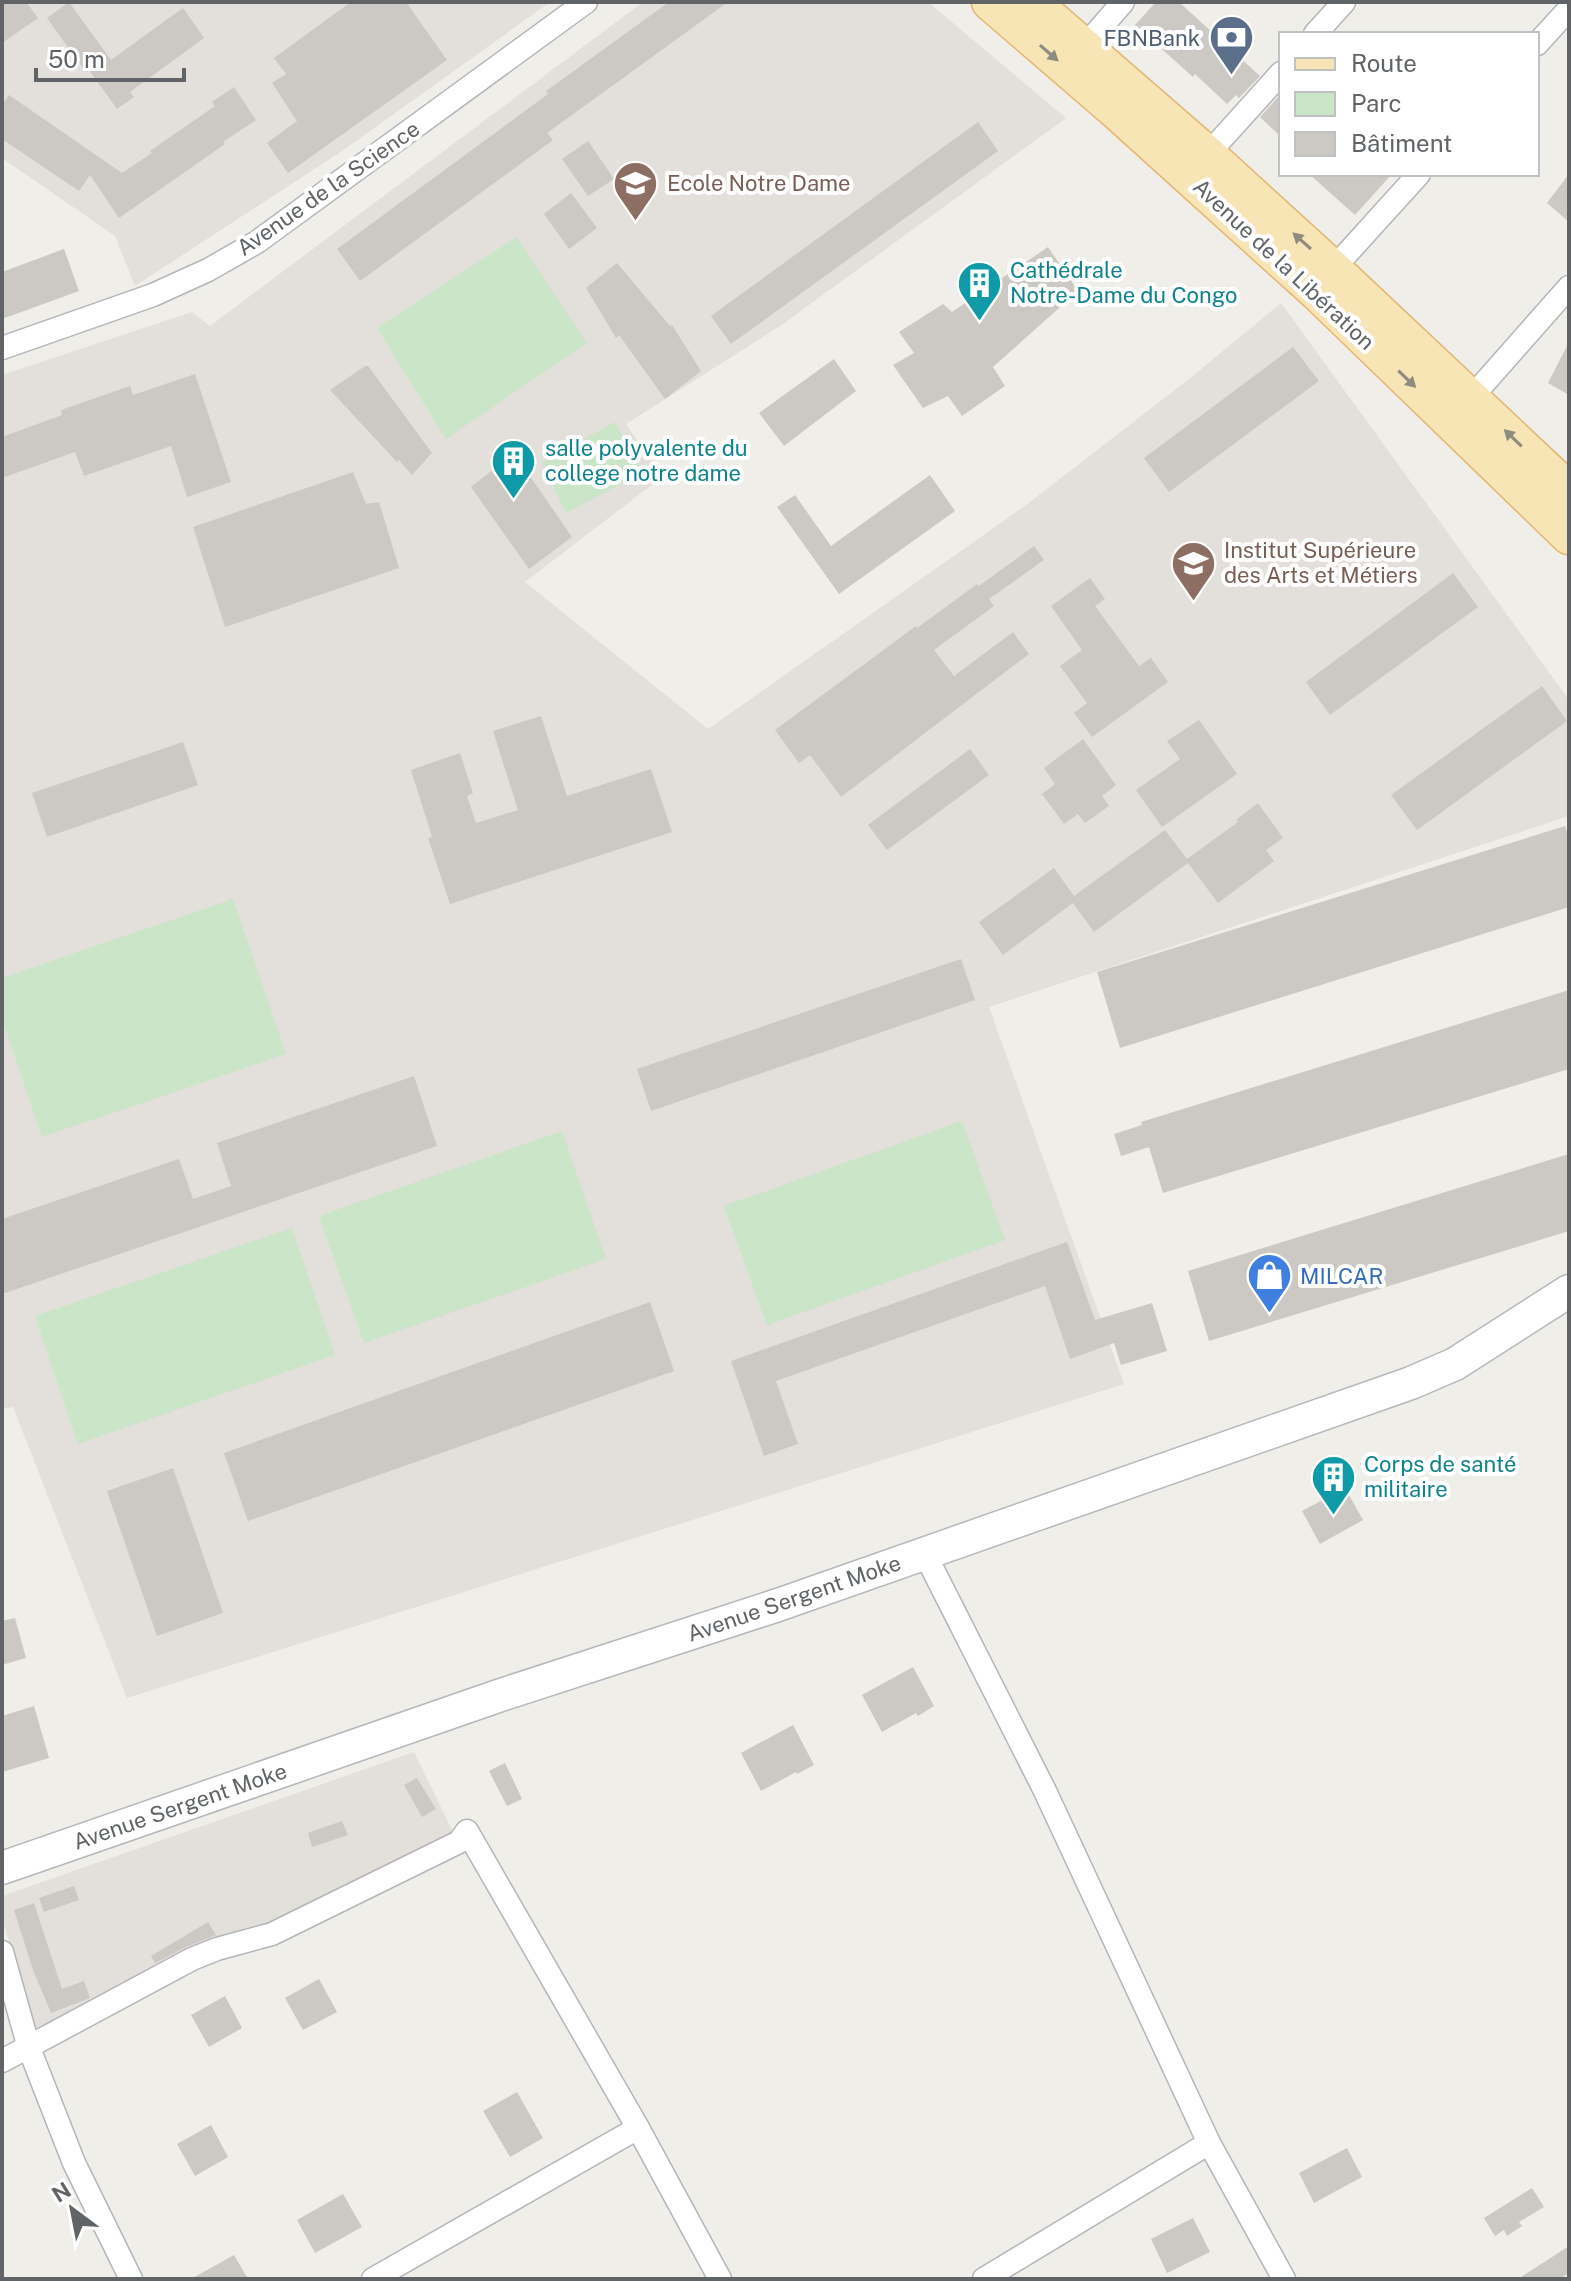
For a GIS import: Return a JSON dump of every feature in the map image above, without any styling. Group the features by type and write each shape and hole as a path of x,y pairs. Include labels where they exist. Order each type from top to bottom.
{"main road":[{"name":"Avenue de la Libération","path":"990,2 1113,108 1198,165 1333,269 1569,491"},
{"name":"Avenue de la Libération","path":"1032,2 1084,47 1320,295 1569,536"},
{"name":"Avenue Sergent Moke","path":"2,1868 501,1695 778,1605 1432,1374 1479,1349 1569,1291"}],"street":[{"name":"Avenue de la Science","path":"2,348 153,295 208,270 257,242 586,2"},
{"path":"1084,47 1123,2"},
{"path":"1317,32 1344,2"},
{"path":"1539,42 1569,9"},
{"path":"1198,165 1279,75"},
{"path":"1333,269 1417,176"},
{"path":"1471,398 1569,287"},
{"path":"925,1554 1045,1791 1209,2143 1284,2279"},
{"path":"2,2061 192,1959 272,1934 459,1842 467,1831 638,2128 720,2279"},
{"path":"2,1952 29,2048 74,2163 131,2279"},
{"path":"373,2279 638,2128"},
{"path":"984,2279 1209,2143"}],"shaded area":[{"path":"2,2 550,2 342,151 135,286 115,236 2,158"},
{"path":"643,2 928,2 1066,118 780,326 626,424 662,477 525,582 708,729 1026,505 1189,379 1281,303 1569,700 1569,816 989,1007 1124,1384 127,1698 13,1407 2,1409 2,375 192,312 210,326"},
{"path":"414,1752 455,1836 275,1927 244,1930 175,1960 37,2034 2,1918 2,1896"}],"green space":[{"path":"517,237 587,343 446,439 377,328"},
{"path":"615,422 643,472 566,513 542,463"},
{"path":"233,899 286,1054 42,1137 2,1018 2,978"},
{"path":"962,1121 1005,1240 767,1325 724,1206"},
{"path":"562,1131 606,1259 364,1343 319,1216"},
{"path":"292,1228 335,1355 78,1444 35,1316"}],"building":[{"path":"2,2 26,2 38,18 2,43"},
{"path":"69,2 111,60 183,8 204,38 130,92 134,97 117,109 47,18"},
{"path":"351,2 406,2 447,60 288,173 267,143 297,121 272,83 286,74 274,58"},
{"path":"669,2 728,2 547,133 553,140 360,281 337,249"},
{"path":"1156,2 1179,2 1260,76 1239,98 1236,95 1227,104 1135,25"},
{"path":"234,87 256,120 119,218 90,175 79,191 2,139 2,105 9,95 122,173 215,106 212,102"},
{"path":"1279,96 1279,135 1260,117"},
{"path":"978,122 998,151 731,344 711,316"},
{"path":"588,141 614,179 588,196 562,159"},
{"path":"1569,174 1569,222 1547,203"},
{"path":"1311,176 1390,176 1355,215"},
{"path":"571,193 597,228 569,249 544,214"},
{"name":"Cathédrale Notre-Dame du Congo","path":"1048,247 1078,291 993,367 1005,386 962,416 948,396 923,408 893,365 914,353 899,332 943,304 952,312"},
{"path":"64,249 79,291 2,319 2,272"},
{"path":"617,263 672,325 701,371 665,399 619,335 616,338 586,288"},
{"path":"1569,342 1569,395 1548,383"},
{"path":"1293,347 1319,381 1169,492 1144,458"},
{"path":"834,359 856,391 784,446 759,413"},
{"path":"365,366 432,453 412,475 330,390"},
{"path":"195,374 231,482 187,497 171,446 84,476 75,452 2,478 2,437 62,415 61,410 130,386 133,395"},
{"name":"salle polyvalente du college notre dame","path":"514,453 572,537 529,569 471,487"},
{"path":"353,472 366,504 379,502 399,568 225,627 193,527"},
{"path":"930,475 955,511 839,594 777,507 795,495 831,546"},
{"path":"1034,546 1044,560 989,599 994,606 934,650 954,676 1013,632 1029,654 841,797 810,755 799,763 775,730 916,626"},
{"path":"1453,573 1478,607 1330,715 1306,682"},
{"path":"1090,578 1105,599 1095,606 1139,666 1151,658 1168,682 1092,737 1074,713 1087,703 1060,666 1082,650 1051,606"},
{"path":"1542,686 1567,721 1417,830 1391,795"},
{"path":"541,716 567,796 651,769 672,832 450,904 428,838 432,837 411,770 460,753 473,793 467,796 476,823 518,810 493,731"},
{"path":"1199,720 1237,774 1162,827 1136,790 1180,759 1167,741"},
{"path":"1083,739 1116,785 1102,796 1109,806 1085,823 1078,814 1064,824 1042,794 1055,784 1044,768"},
{"path":"183,742 198,785 47,837 32,793"},
{"path":"970,749 989,775 887,850 868,825"},
{"path":"1258,803 1283,838 1266,850 1274,861 1218,903 1188,863 1094,932 1073,903 1003,955 979,922 1054,868 1074,896 1165,830 1187,859 1238,822 1236,820"},
{"path":"1565,826 1569,838 1569,907 1120,1048 1097,972"},
{"path":"961,959 975,1000 651,1111 637,1069"},
{"path":"1569,990 1569,1069 1163,1193 1149,1147 1121,1156 1114,1134 1142,1125 1141,1122"},
{"path":"414,1076 437,1146 2,1294 2,1219 179,1159 193,1199 231,1186 217,1143"},
{"path":"1569,1154 1569,1231 1209,1341 1188,1271"},
{"path":"1067,1242 1095,1320 1152,1303 1167,1351 1121,1365 1114,1343 1070,1359 1045,1286 776,1381 798,1444 764,1456 731,1361"},
{"path":"650,1302 674,1371 248,1521 224,1453"},
{"path":"173,1468 223,1613 157,1636 107,1491"},
{"name":"Corps de santé militaire","path":"1345,1488 1363,1520 1320,1544 1302,1511"},
{"path":"15,1618 26,1658 2,1665 2,1621"},
{"path":"913,1667 934,1706 882,1732 862,1695"},
{"path":"34,1706 49,1758 2,1772 2,1716"},
{"path":"793,1725 814,1765 761,1791 741,1753"},
{"path":"505,1763 522,1799 507,1806 489,1771"},
{"path":"417,1778 436,1809 422,1817 404,1785"},
{"path":"342,1821 348,1835 312,1847 308,1833"},
{"path":"74,1886 79,1900 44,1912 39,1898"},
{"path":"34,1903 62,1989 84,1981 90,1998 51,2013 33,1970 14,1910"},
{"path":"208,1922 216,1935 155,1963 151,1956"},
{"path":"319,1979 337,2012 303,2030 285,1998"},
{"path":"225,1996 242,2028 209,2047 191,2015"},
{"path":"517,2092 543,2138 510,2157 483,2111"},
{"path":"211,2125 228,2157 195,2176 177,2144"},
{"path":"1347,2148 1362,2177 1314,2203 1299,2173"},
{"path":"1532,2188 1544,2207 1519,2222 1522,2226 1507,2236 1504,2230 1495,2236 1484,2218"},
{"path":"343,2194 362,2227 315,2253 297,2220"},
{"path":"1193,2218 1210,2252 1167,2273 1151,2239"},
{"path":"1569,2246 1569,2273 1559,2279 1518,2279"},
{"path":"234,2255 248,2279 191,2279"}],"place":[{"name":"FBNBank","path":"1231,77"},
{"name":"Ecole Notre Dame","path":"636,222"},
{"name":"Cathédrale Notre-Dame du Congo","path":"979,322"},
{"name":"salle polyvalente du college notre dame","path":"514,500"},
{"name":"Institut Supérieure des Arts et Métiers","path":"1193,602"},
{"name":"MILCAR","path":"1269,1315"},
{"name":"Corps de santé militaire","path":"1333,1516"}]}
